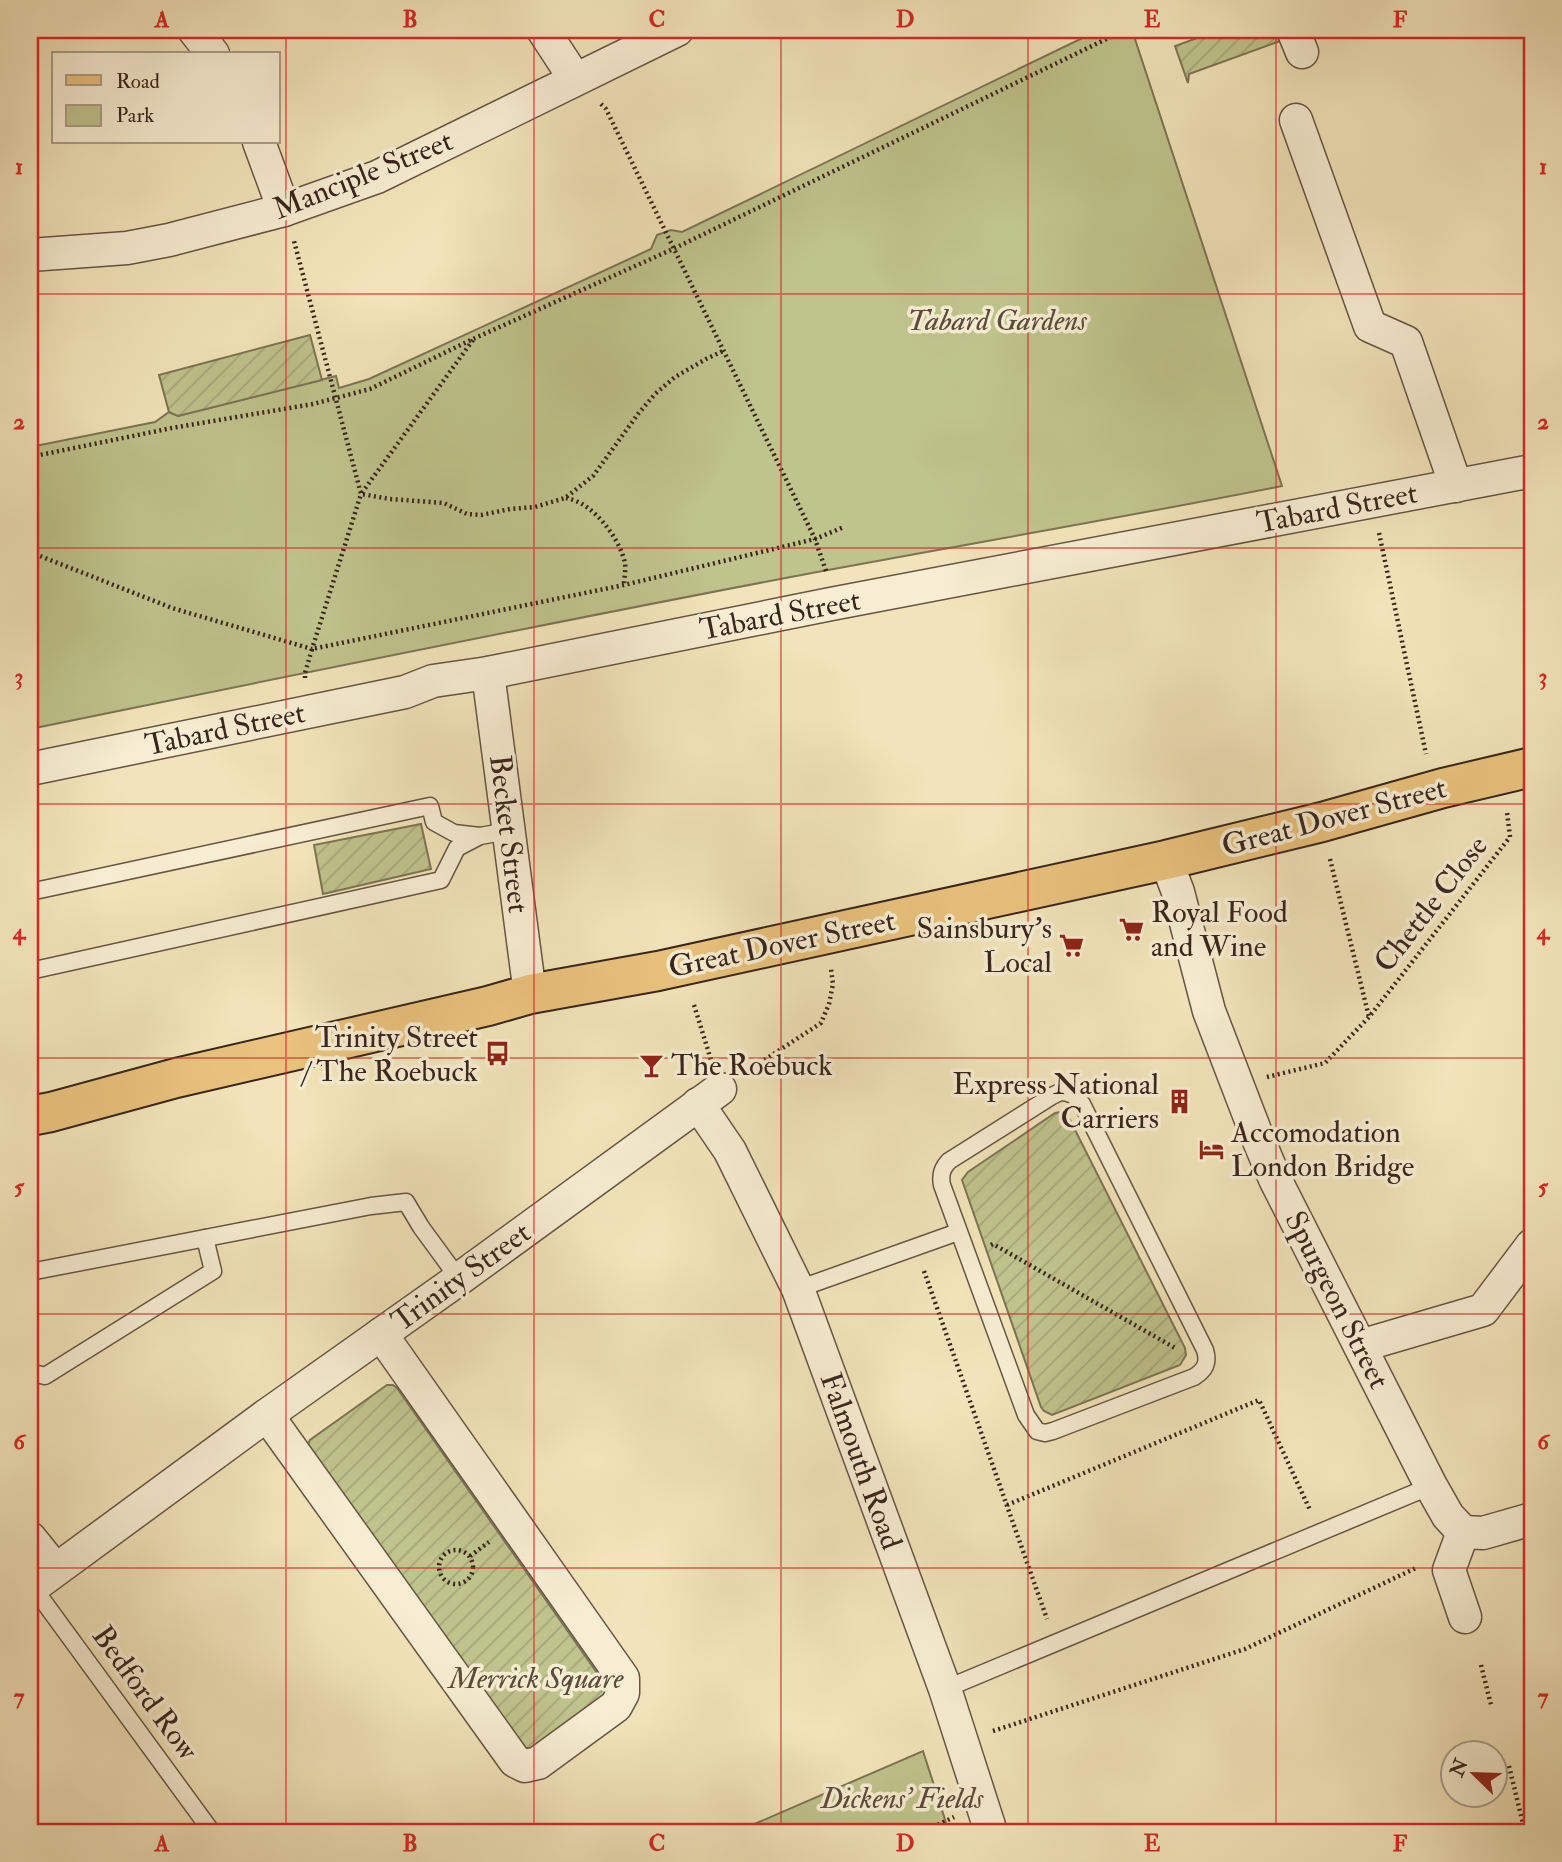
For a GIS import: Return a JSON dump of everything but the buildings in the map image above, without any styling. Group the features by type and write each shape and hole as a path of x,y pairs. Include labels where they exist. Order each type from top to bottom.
{"main road":[{"name":"Great Dover Street","path":"30,1115 530,994 658,971 1166,860 1532,767"}],"street":[{"path":"194,30 211,52"},
{"path":"543,30 575,79"},
{"name":"Manciple Street","path":"30,255 147,245 284,210 377,177 677,30"},
{"path":"1296,120 1370,326 1406,342 1456,485"},
{"path":"260,144 284,210"},
{"name":"Tabard Street","path":"30,769 405,692 433,681 488,673 831,604 1532,471"},
{"name":"Becket Street","path":"488,673 494,834 530,994"},
{"name":"Spurgeon Street","path":"1166,860 1178,892 1209,1011 1276,1179 1448,1516 1458,1545"},
{"name":"Trinity Street","path":"39,1582 709,1096"},
{"name":"Falmouth Road","path":"709,1096 730,1151 798,1289 945,1689 991,1832"},
{"path":"1360,1346 1483,1310 1532,1245"},
{"path":"267,1415 515,1761 526,1766 538,1763 615,1706 623,1693 623,1678 381,1334"},
{"path":"1465,1617 1449,1570 1458,1545 1483,1533 1532,1519"},
{"path":"30,1538 39,1582"}],"lane":[{"path":"30,892 430,806 434,822 454,833 494,834"},
{"path":"30,971 441,880 457,848 494,834"},
{"path":"1069,1092 1082,1104 1205,1350 1208,1358 1206,1366 1194,1377 1054,1431 1045,1433 1037,1430 1026,1415 967,1253 942,1185 942,1171 945,1166 1052,1096 1069,1092"},
{"path":"30,1272 371,1206 406,1202 459,1279"},
{"path":"798,1289 958,1232"},
{"path":"30,1372 46,1376 213,1271 205,1238"},
{"path":"945,1689 1431,1486"},
{"name":"Bedford Row","path":"39,1582 212,1832"}],"path":[{"path":"30,457 172,428 337,399 370,389 673,248 1125,30"},
{"path":"575,79 606,109 815,539 827,579"},
{"path":"284,210 296,244 361,494"},
{"path":"305,680 312,649 361,494 473,339"},
{"path":"361,494 444,503 467,514 481,515 535,507 565,498 593,476 655,394 675,377 723,351"},
{"path":"565,498 580,502 592,511 611,534 626,566 624,585"},
{"path":"30,552 160,604 312,649 624,585 815,539 844,527"},
{"path":"1378,529 1426,754"},
{"name":"Chettle Close","path":"1258,1081 1325,1063 1369,1017 1510,837 1507,812"},
{"name":"Chettle Close","path":"1330,859 1369,1017"},
{"path":"694,1005 709,1096 821,1023 833,984 828,933"},
{"path":"967,1253 993,1244 1206,1366"},
{"path":"923,1268 1055,1643"},
{"path":"1007,1505 1259,1399 1320,1532"},
{"path":"962,1741 1245,1648 1428,1563 1458,1545"},
{"path":"459,1550 470,1556 474,1566 470,1578 455,1585 442,1577 439,1566 447,1552 459,1550"},
{"path":"1481,1665 1491,1705"},
{"path":"1510,1770 1525,1832"}],"green space":[{"name":"Tabard Gardens","path":"1099,30 1132,30 1282,486 628,608 30,729 30,447 155,422 169,412 178,416 336,376 339,388 369,379 651,249 657,235 671,230 682,232"},
{"path":"1219,30 1282,30 1286,39 1189,74 1188,83 1175,46"},
{"path":"310,335 322,380 178,416 169,412 159,375"},
{"path":"421,824 431,869 323,894 314,845"},
{"path":"1060,1112 1070,1120 1185,1348 1186,1355 1180,1365 1052,1415 1041,1407 962,1180 968,1172"},
{"name":"Merrick Square","path":"387,1385 397,1388 609,1690 607,1697 528,1754 309,1449 310,1440"},
{"name":"Dickens' Fields","path":"923,1751 949,1832 736,1832"}],"place":[{"name":"Royal Food and Wine","path":"1131,929"},
{"name":"Sainsbury's Local","path":"1072,945"},
{"name":"Trinity Street / The Roebuck","path":"498,1054"},
{"name":"The Roebuck","path":"651,1065"},
{"name":"Express National Carriers","path":"1179,1101"},
{"name":"Accomodation London Bridge","path":"1211,1149"}]}
